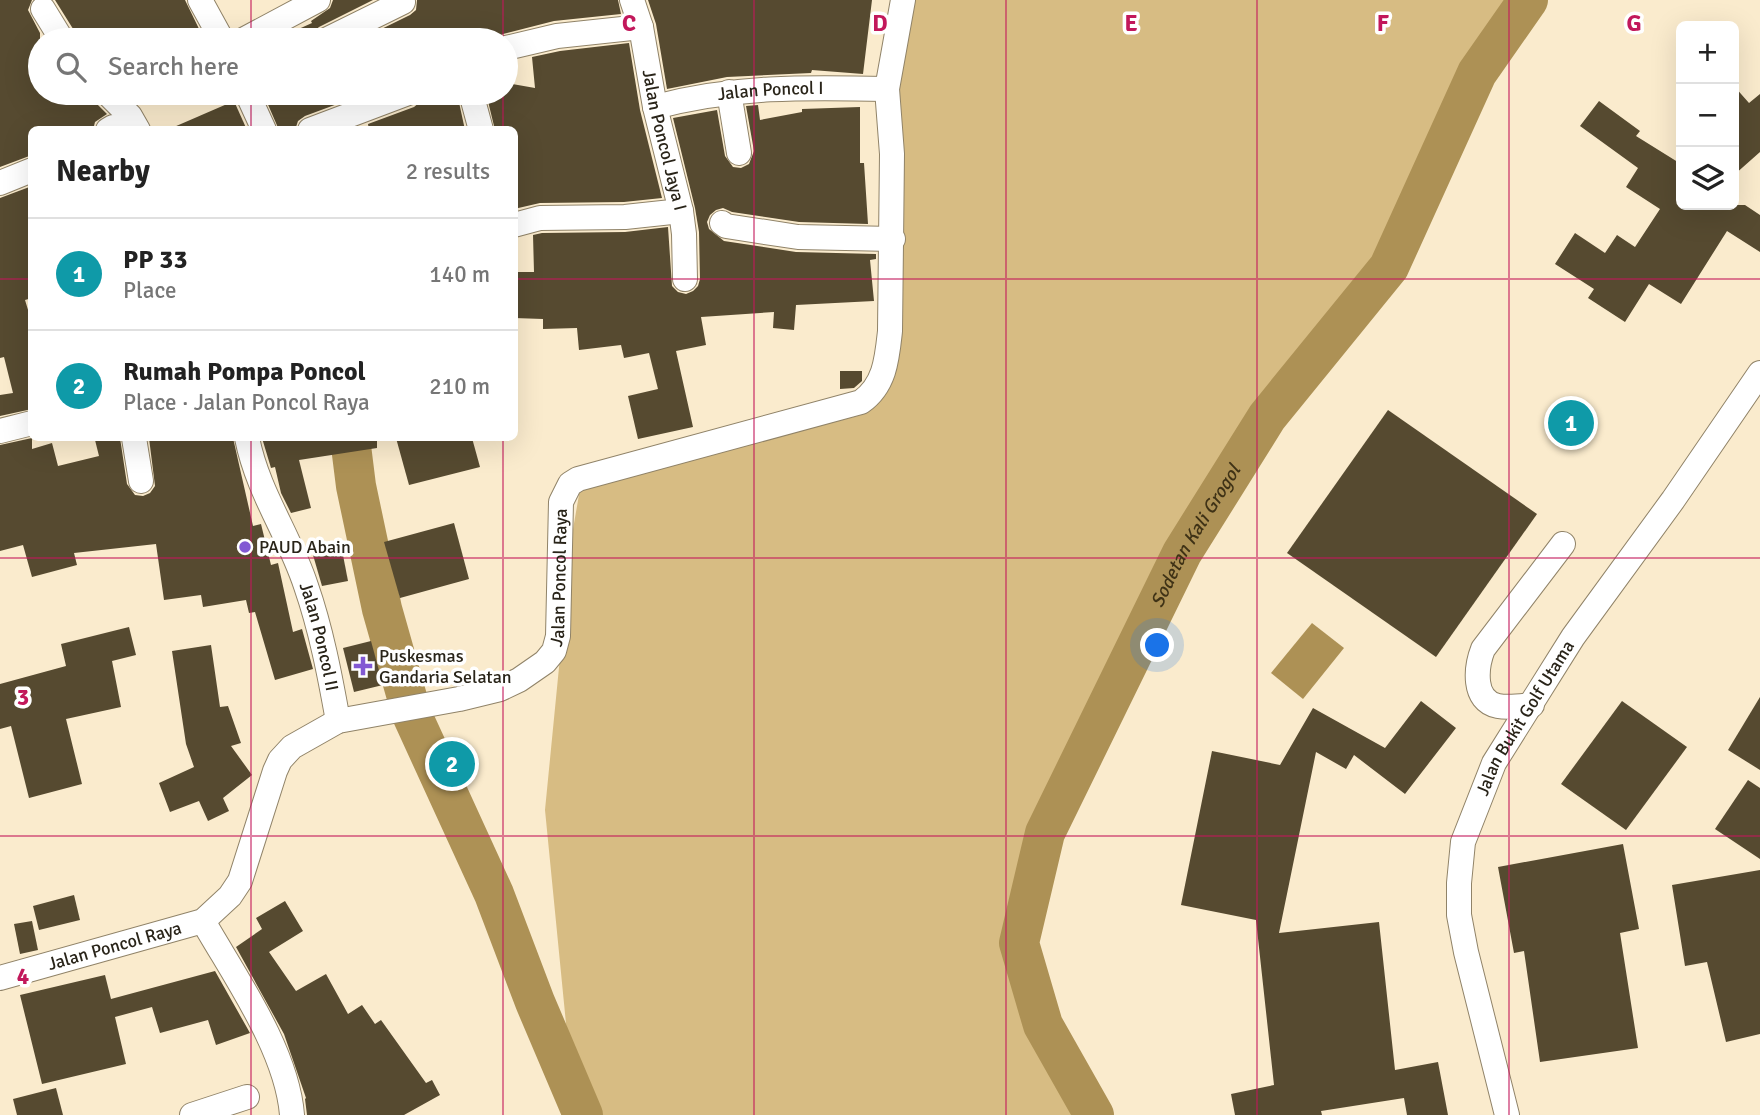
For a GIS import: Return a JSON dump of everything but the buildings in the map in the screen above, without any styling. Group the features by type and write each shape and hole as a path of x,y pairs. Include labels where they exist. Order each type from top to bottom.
{"street":[{"path":"200,0 215,28"},
{"path":"266,28 318,0"},
{"name":"Jalan Poncol Jaya I","path":"518,224 540,218 625,217 681,211 655,107 641,27 632,0"},
{"name":"Jalan Poncol Raya","path":"0,978 203,921 230,896 240,881 280,760 292,747 338,721 500,689 534,672 554,651 558,636 561,502 565,492 578,479 861,402 871,395 881,380 887,359 893,239 892,155 887,89 903,0"},
{"path":"350,28 403,2"},
{"path":"43,9 55,28"},
{"path":"518,45 557,36 641,27"},
{"name":"Jalan Poncol I","path":"655,107 729,92 801,87 887,89"},
{"path":"729,92 739,153"},
{"path":"119,105 136,126"},
{"path":"253,105 262,126"},
{"path":"321,126 376,105"},
{"path":"474,105 480,126"},
{"path":"0,183 28,172"},
{"path":"681,211 685,279"},
{"path":"722,223 726,226 798,237 893,239"},
{"name":"Jalan Bukit Golf Utama","path":"1507,1115 1459,915 1463,842 1494,762 1573,637 1694,471 1760,373"},
{"path":"0,431 28,424"},
{"path":"134,441 141,481"},
{"name":"Jalan Poncol II","path":"248,441 262,490 306,585 338,721"},
{"path":"1532,705 1496,706 1486,701 1480,694 1478,680 1480,658 1483,649 1563,544"},
{"path":"203,921 270,1038 292,1115"},
{"path":"192,1115 247,1097"}],"shaded area":[{"path":"902,0 1528,0 1477,73 1389,267 1267,417 1182,553 1045,833 1019,943 1043,1025 1094,1115 575,1115 545,810 572,535 580,489 861,415 897,367 891,109"},
{"path":"1312,623 1344,648 1303,699 1271,673"}],"waterway":[{"name":"Sodetan Kali Grogol","path":"1094,1115 1043,1025 1019,943 1045,833 1182,553 1267,417 1389,267 1477,73 1528,0"},
{"path":"350,441 356,486 382,609 412,715 494,894 535,1002 583,1115"}],"place":[{"name":"PP 33","path":"1571,423"},
{"name":"PAUD Abain","path":"245,547"},
{"name":"Puskesmas Gandaria Selatan","path":"363,666"},
{"name":"Rumah Pompa Poncol","path":"452,764"}]}
